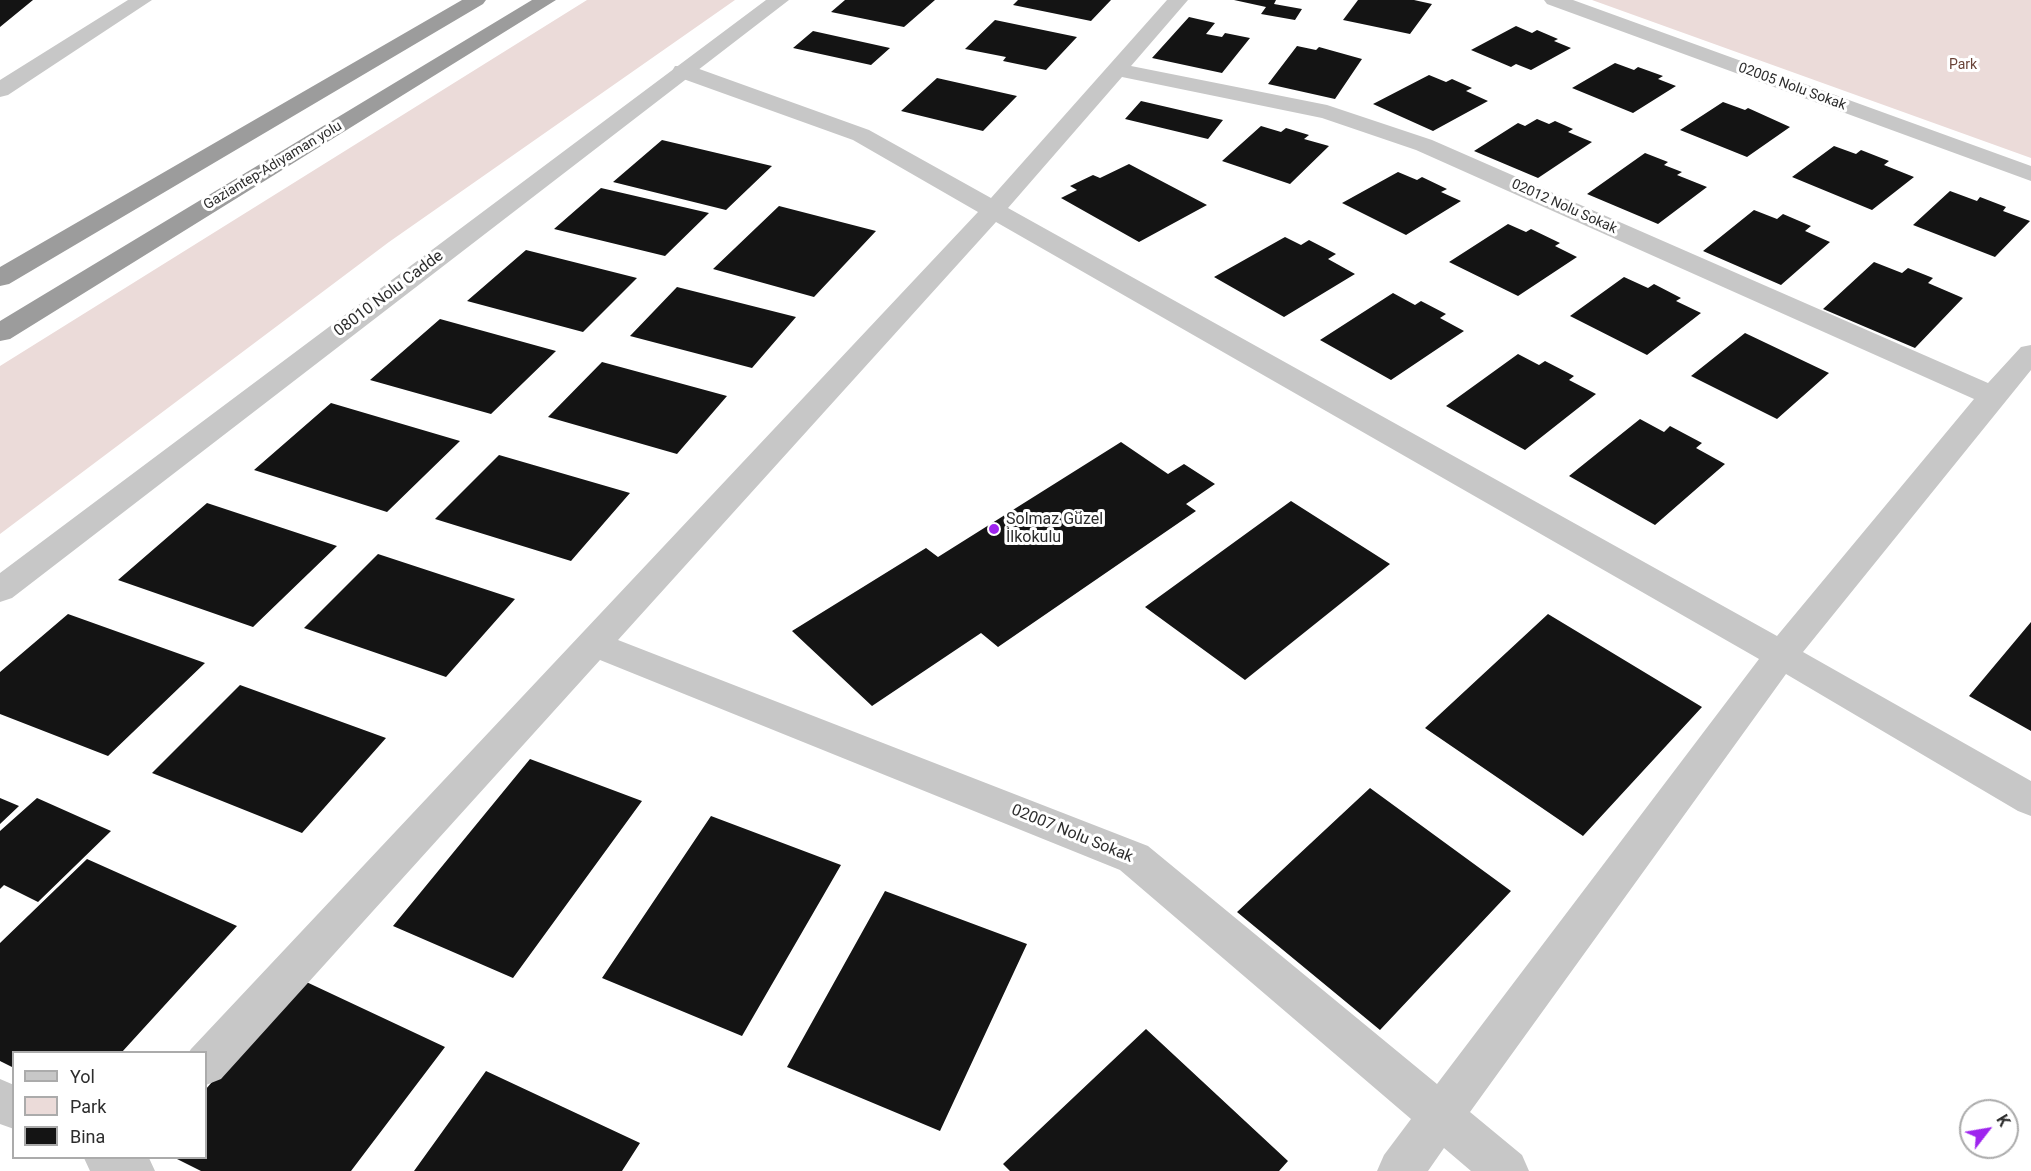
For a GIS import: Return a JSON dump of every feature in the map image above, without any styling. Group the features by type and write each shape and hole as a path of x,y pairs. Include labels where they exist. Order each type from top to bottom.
{"highway":[{"path":"0,278 476,0"},
{"name":"Gaziantep-Adıyaman yolu","path":"0,333 546,0"}],"street":[{"path":"0,90 142,0"},
{"name":"08010 Nolu Cadde","path":"0,590 682,71 780,0"},
{"path":"207,1063 994,209 1119,70 1178,0"},
{"name":"02005 Nolu Sokak","path":"1554,0 2031,174"},
{"name":"02012 Nolu Sokak","path":"1119,70 1327,112 1424,145 1992,396"},
{"path":"682,71 861,135 1782,655 2031,800"},
{"path":"1400,1171 1782,655 1992,396 2031,353"},
{"name":"02007 Nolu Sokak","path":"592,643 1134,858 1506,1171"}],"green space":[{"path":"587,0 735,0 389,242 0,534 0,366"},
{"name":"Park","path":"1592,0 2031,0 2031,158"}],"building":[{"path":"0,0 33,0 0,27"},
{"path":"845,0 935,0 904,27 831,12"},
{"path":"1018,0 1111,0 1091,21 1013,5"},
{"path":"1234,0 1276,0 1274,4 1302,9 1295,20 1261,14 1266,7"},
{"path":"1358,0 1414,0 1432,4 1410,34 1343,20"},
{"path":"1189,17 1215,23 1206,34 1222,37 1225,33 1250,38 1222,73 1152,58"},
{"path":"995,20 1077,37 1046,70 1003,61 1006,57 965,49"},
{"path":"1516,26 1532,33 1537,30 1558,39 1554,41 1571,48 1531,70 1516,64 1511,67 1471,50"},
{"path":"813,31 890,48 871,65 793,48"},
{"path":"1297,46 1316,50 1319,47 1362,59 1335,99 1268,84"},
{"path":"1615,63 1634,70 1638,67 1663,76 1658,79 1676,86 1633,113 1572,88"},
{"path":"1429,75 1446,82 1452,79 1472,88 1466,91 1488,101 1433,131 1373,104"},
{"path":"937,78 1017,96 983,131 901,111"},
{"path":"1141,101 1223,120 1208,139 1125,119"},
{"path":"1723,102 1745,110 1748,108 1790,127 1747,157 1680,130"},
{"path":"1537,119 1549,124 1555,121 1573,129 1568,132 1592,142 1538,178 1474,151 1518,123 1525,126"},
{"path":"1261,126 1281,132 1286,128 1309,135 1304,139 1329,146 1290,184 1222,161"},
{"path":"662,140 772,166 726,210 613,182"},
{"path":"1834,146 1856,154 1861,150 1889,161 1884,165 1914,177 1872,210 1792,177"},
{"path":"1645,153 1668,162 1664,165 1682,172 1677,175 1707,187 1658,224 1587,194"},
{"path":"1129,164 1207,205 1139,242 1061,198 1077,190 1070,186 1093,175 1100,178"},
{"path":"1398,172 1417,180 1422,177 1447,189 1441,192 1461,201 1406,235 1342,203"},
{"path":"601,188 709,213 665,256 554,229"},
{"path":"1950,191 1977,201 1980,197 2006,207 2003,211 2030,221 1995,257 1913,225"},
{"path":"779,206 876,231 814,297 713,269"},
{"path":"1754,210 1777,219 1783,214 1811,226 1805,231 1830,242 1781,285 1703,251"},
{"path":"1508,224 1526,232 1531,229 1560,243 1555,246 1577,257 1518,296 1449,262"},
{"path":"1285,237 1301,245 1309,240 1336,254 1328,259 1355,274 1284,317 1214,277"},
{"path":"526,250 637,278 583,332 467,301"},
{"path":"1874,262 1902,273 1908,268 1933,278 1928,283 1963,298 1915,348 1823,309"},
{"path":"1624,277 1648,288 1654,284 1681,298 1676,301 1701,313 1647,355 1570,316"},
{"path":"677,287 796,317 752,368 630,336"},
{"path":"1393,293 1415,305 1421,301 1446,314 1440,318 1464,331 1391,380 1320,340"},
{"path":"440,319 556,351 491,414 370,380"},
{"path":"1745,333 1829,373 1777,419 1691,376"},
{"path":"1518,354 1539,365 1545,361 1574,376 1569,380 1596,394 1525,450 1446,406"},
{"path":"602,362 727,396 677,454 548,417"},
{"path":"331,403 460,441 387,512 254,470"},
{"path":"1640,419 1664,432 1670,426 1702,443 1696,448 1725,464 1655,525 1569,476"},
{"path":"1121,442 1168,474 1184,464 1215,484 1186,504 1196,511 998,647 981,633 872,706 792,631 926,548 938,557"},
{"path":"499,455 630,493 571,561 435,519"},
{"path":"1291,501 1390,564 1245,680 1145,607"},
{"path":"207,503 337,546 253,627 118,580"},
{"path":"378,554 515,599 446,677 304,628"},
{"path":"68,614 205,663 108,756 0,714 0,672"},
{"path":"1548,614 1702,707 1583,836 1425,728"},
{"path":"2031,622 2031,731 1969,696"},
{"path":"240,685 386,738 302,833 152,773"},
{"path":"530,759 642,801 513,978 393,926"},
{"path":"1370,788 1511,891 1380,1030 1237,912"},
{"path":"0,798 19,806 0,824"},
{"path":"37,798 111,831 38,902 4,885 0,889 0,831"},
{"path":"711,816 841,865 742,1036 602,978"},
{"path":"87,859 237,926 123,1051 12,1051 12,1067 0,1061 0,943"},
{"path":"885,891 1027,944 940,1131 787,1067"},
{"path":"300,979 445,1047 351,1171 201,1171 177,1159 207,1159 207,1088"},
{"path":"1146,1029 1288,1161 1279,1171 1010,1171 1003,1164"},
{"path":"486,1071 640,1143 622,1171 414,1171"}],"place":[{"name":"Solmaz Güzel İlkokulu","path":"994,529"}]}
